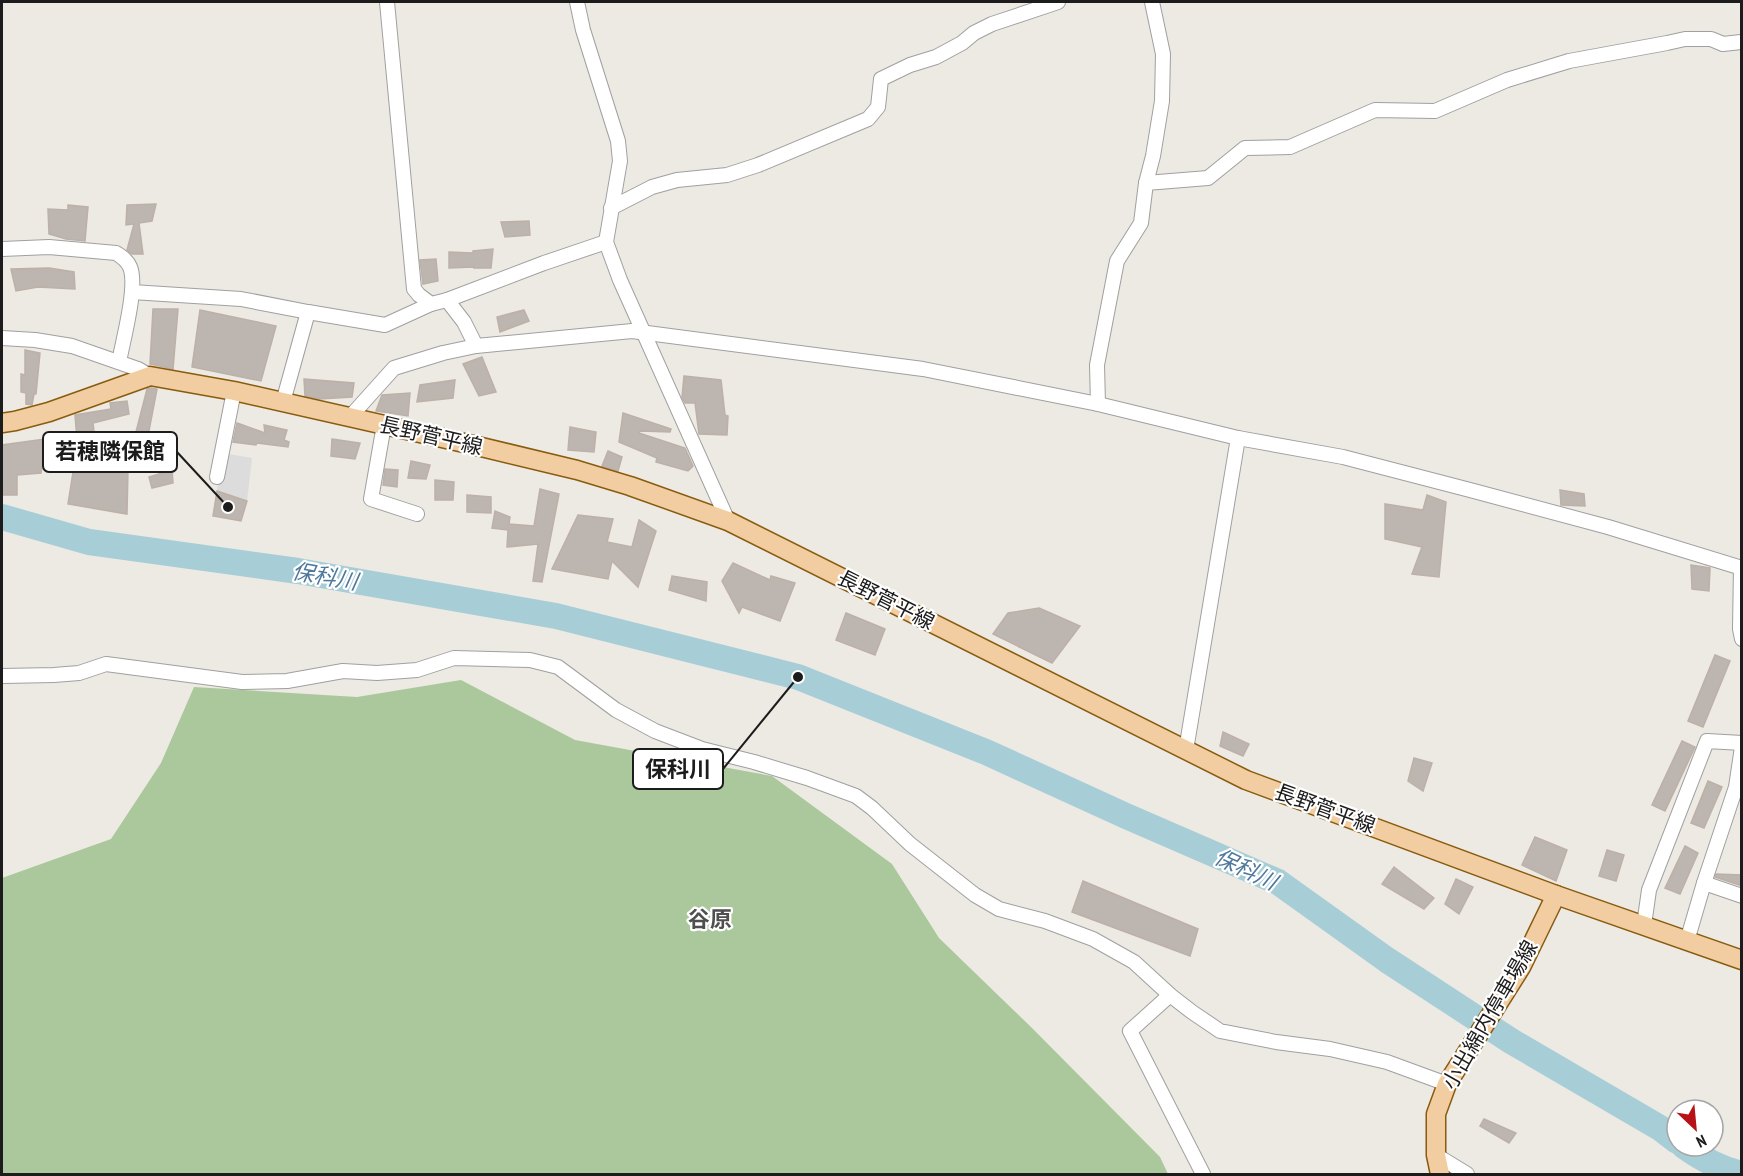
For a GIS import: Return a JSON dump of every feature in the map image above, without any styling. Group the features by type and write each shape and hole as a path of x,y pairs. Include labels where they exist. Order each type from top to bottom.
{"main road":[{"name":"長野菅平線","path":"2,423 49,412 150,376 234,391 350,417 577,470 630,486 728,521 1246,780 1556,895 1742,960"},
{"name":"小出綿内停車場線","path":"1440,1174 1436,1155 1436,1114 1447,1084 1521,967 1556,895"}],"street":[{"path":"387,2 414,289 431,304"},
{"path":"577,2 583,30 618,141 620,161 606,242 620,280 728,521"},
{"path":"611,208 652,188 677,180 727,175 758,165 868,119 878,107 881,79 910,65 936,57 992,24 1058,2"},
{"path":"1098,404 1097,364 1117,261 1141,223 1161,101 1163,54 1152,2"},
{"path":"1146,183 1208,178 1245,148 1290,147 1375,110 1435,111 1506,80 1569,61 1685,39 1711,39 1723,44 1741,42 1742,35"},
{"path":"132,292 241,299 385,325 431,304 606,242"},
{"path":"2,249 49,247 116,253 124,258 133,278 119,362"},
{"path":"447,300 464,322 476,346"},
{"path":"283,402 308,312"},
{"path":"350,417 394,369 443,353 476,346 632,332 923,369 1098,404 1238,438 1342,457 1608,527 1741,567 1740,629 1742,639"},
{"path":"2,338 60,343 119,362 150,376"},
{"path":"217,477 234,391"},
{"path":"384,425 371,499 417,514"},
{"path":"1186,750 1238,438"},
{"path":"2,676 79,673 106,664 242,682 287,681 343,671 377,673 417,670 454,658 530,660 558,667 616,710 655,732 702,749 807,778 856,796 910,844 975,895 999,909 1045,921 1093,939 1134,962 1170,995 1220,1031 1276,1042 1330,1049 1387,1062 1447,1084"},
{"path":"1644,925 1649,890 1707,741 1742,745 1739,788 1704,883 1687,941"},
{"path":"1704,883 1742,896"},
{"path":"1170,995 1130,1031 1203,1174"},
{"path":"1436,1155 1467,1174"}],"green space":[{"path":"461,680 575,740 772,776 892,864 939,938 1160,1157 1168,1174 2,1174 2,878 111,839 161,763 194,687 357,697"}],"shaded area":[{"path":"222,453 252,458 247,501 217,491"}],"building":[{"path":"156,204 152,221 139,223 143,254 132,254 127,250 134,224 126,225 127,205"},
{"path":"68,205 88,207 85,241 49,234 48,209 68,210"},
{"path":"529,221 530,235 505,237 501,222"},
{"path":"493,249 491,268 449,268 449,252 473,253 473,251"},
{"path":"436,259 438,281 423,284 420,260"},
{"path":"49,268 74,272 75,289 38,287 16,291 11,269"},
{"path":"153,309 178,309 173,369 150,364"},
{"path":"200,310 276,326 261,381 192,367"},
{"path":"524,310 529,321 500,332 497,317"},
{"path":"25,350 40,353 36,394 34,394 32,405 26,404 26,393 21,392 21,374 25,375"},
{"path":"482,357 496,392 479,396 463,364"},
{"path":"684,376 721,380 725,415 728,416 727,435 699,434 695,403 685,403 682,397"},
{"path":"304,379 354,383 352,397 319,399 305,396"},
{"path":"455,380 453,398 417,402 420,385"},
{"path":"147,389 157,389 148,436 136,432"},
{"path":"410,393 408,416 376,411 382,395"},
{"path":"127,401 129,414 93,423 95,440 77,440 75,415 111,409 110,403"},
{"path":"623,413 671,429 670,432 640,431 639,433 685,448 693,466 688,471 656,462 657,458 619,442"},
{"path":"237,423 265,433 264,425 287,430 284,440 289,442 288,447 233,442"},
{"path":"570,427 596,432 594,452 568,450"},
{"path":"46,439 41,473 17,475 17,495 2,495 2,445"},
{"path":"332,439 360,443 355,459 331,456"},
{"path":"608,451 622,457 618,471 602,466"},
{"path":"411,461 430,465 426,479 408,478"},
{"path":"74,466 128,468 127,514 68,504"},
{"path":"385,469 398,470 397,487 383,485"},
{"path":"172,470 173,483 152,488 149,477"},
{"path":"435,480 454,482 453,500 435,500"},
{"path":"540,489 559,494 542,582 533,581 538,544 507,547 508,530 492,528 495,511 510,517 509,524 534,526"},
{"path":"1560,490 1584,494 1585,506 1561,505"},
{"path":"217,491 247,501 241,521 213,516"},
{"path":"467,495 491,497 491,513 467,512"},
{"path":"1427,495 1446,502 1439,577 1412,574 1422,547 1385,539 1385,504 1423,510"},
{"path":"578,515 613,519 607,542 632,547 639,520 656,531 638,587 612,561 608,579 552,569"},
{"path":"733,563 770,580 771,576 795,583 780,621 742,607 739,613 722,581"},
{"path":"1691,565 1710,568 1709,591 1692,589"},
{"path":"672,576 707,582 706,601 669,590"},
{"path":"1039,608 1080,626 1052,663 993,634 1008,613"},
{"path":"846,613 885,629 875,655 836,640"},
{"path":"1715,655 1730,661 1703,727 1688,721"},
{"path":"1223,732 1249,744 1243,756 1220,746"},
{"path":"1682,741 1695,747 1665,811 1652,805"},
{"path":"1414,758 1432,763 1423,791 1408,781"},
{"path":"1708,781 1722,787 1704,828 1691,823"},
{"path":"1535,837 1567,850 1556,881 1522,865"},
{"path":"1685,846 1698,853 1680,894 1665,888"},
{"path":"1607,850 1624,855 1616,881 1599,876"},
{"path":"1394,867 1434,898 1424,909 1382,884"},
{"path":"1716,874 1742,875 1742,886 1715,877"},
{"path":"1456,879 1473,887 1459,914 1445,904"},
{"path":"1083,881 1198,929 1190,956 1072,912"},
{"path":"1484,1119 1516,1133 1509,1143 1480,1126"}],"waterway":[{"name":"保科川","path":"2,517 89,542 298,571 556,616 798,677 986,752 1278,882 1387,960 1511,1041 1665,1132"},
{"name":"保科川","path":"1703,1158 1742,1174"}],"place":[{"name":"若穂隣保館","path":"228,507"},
{"name":"保科川","path":"798,677"}],"district":[{"name":"谷原","path":"710,919"}]}
